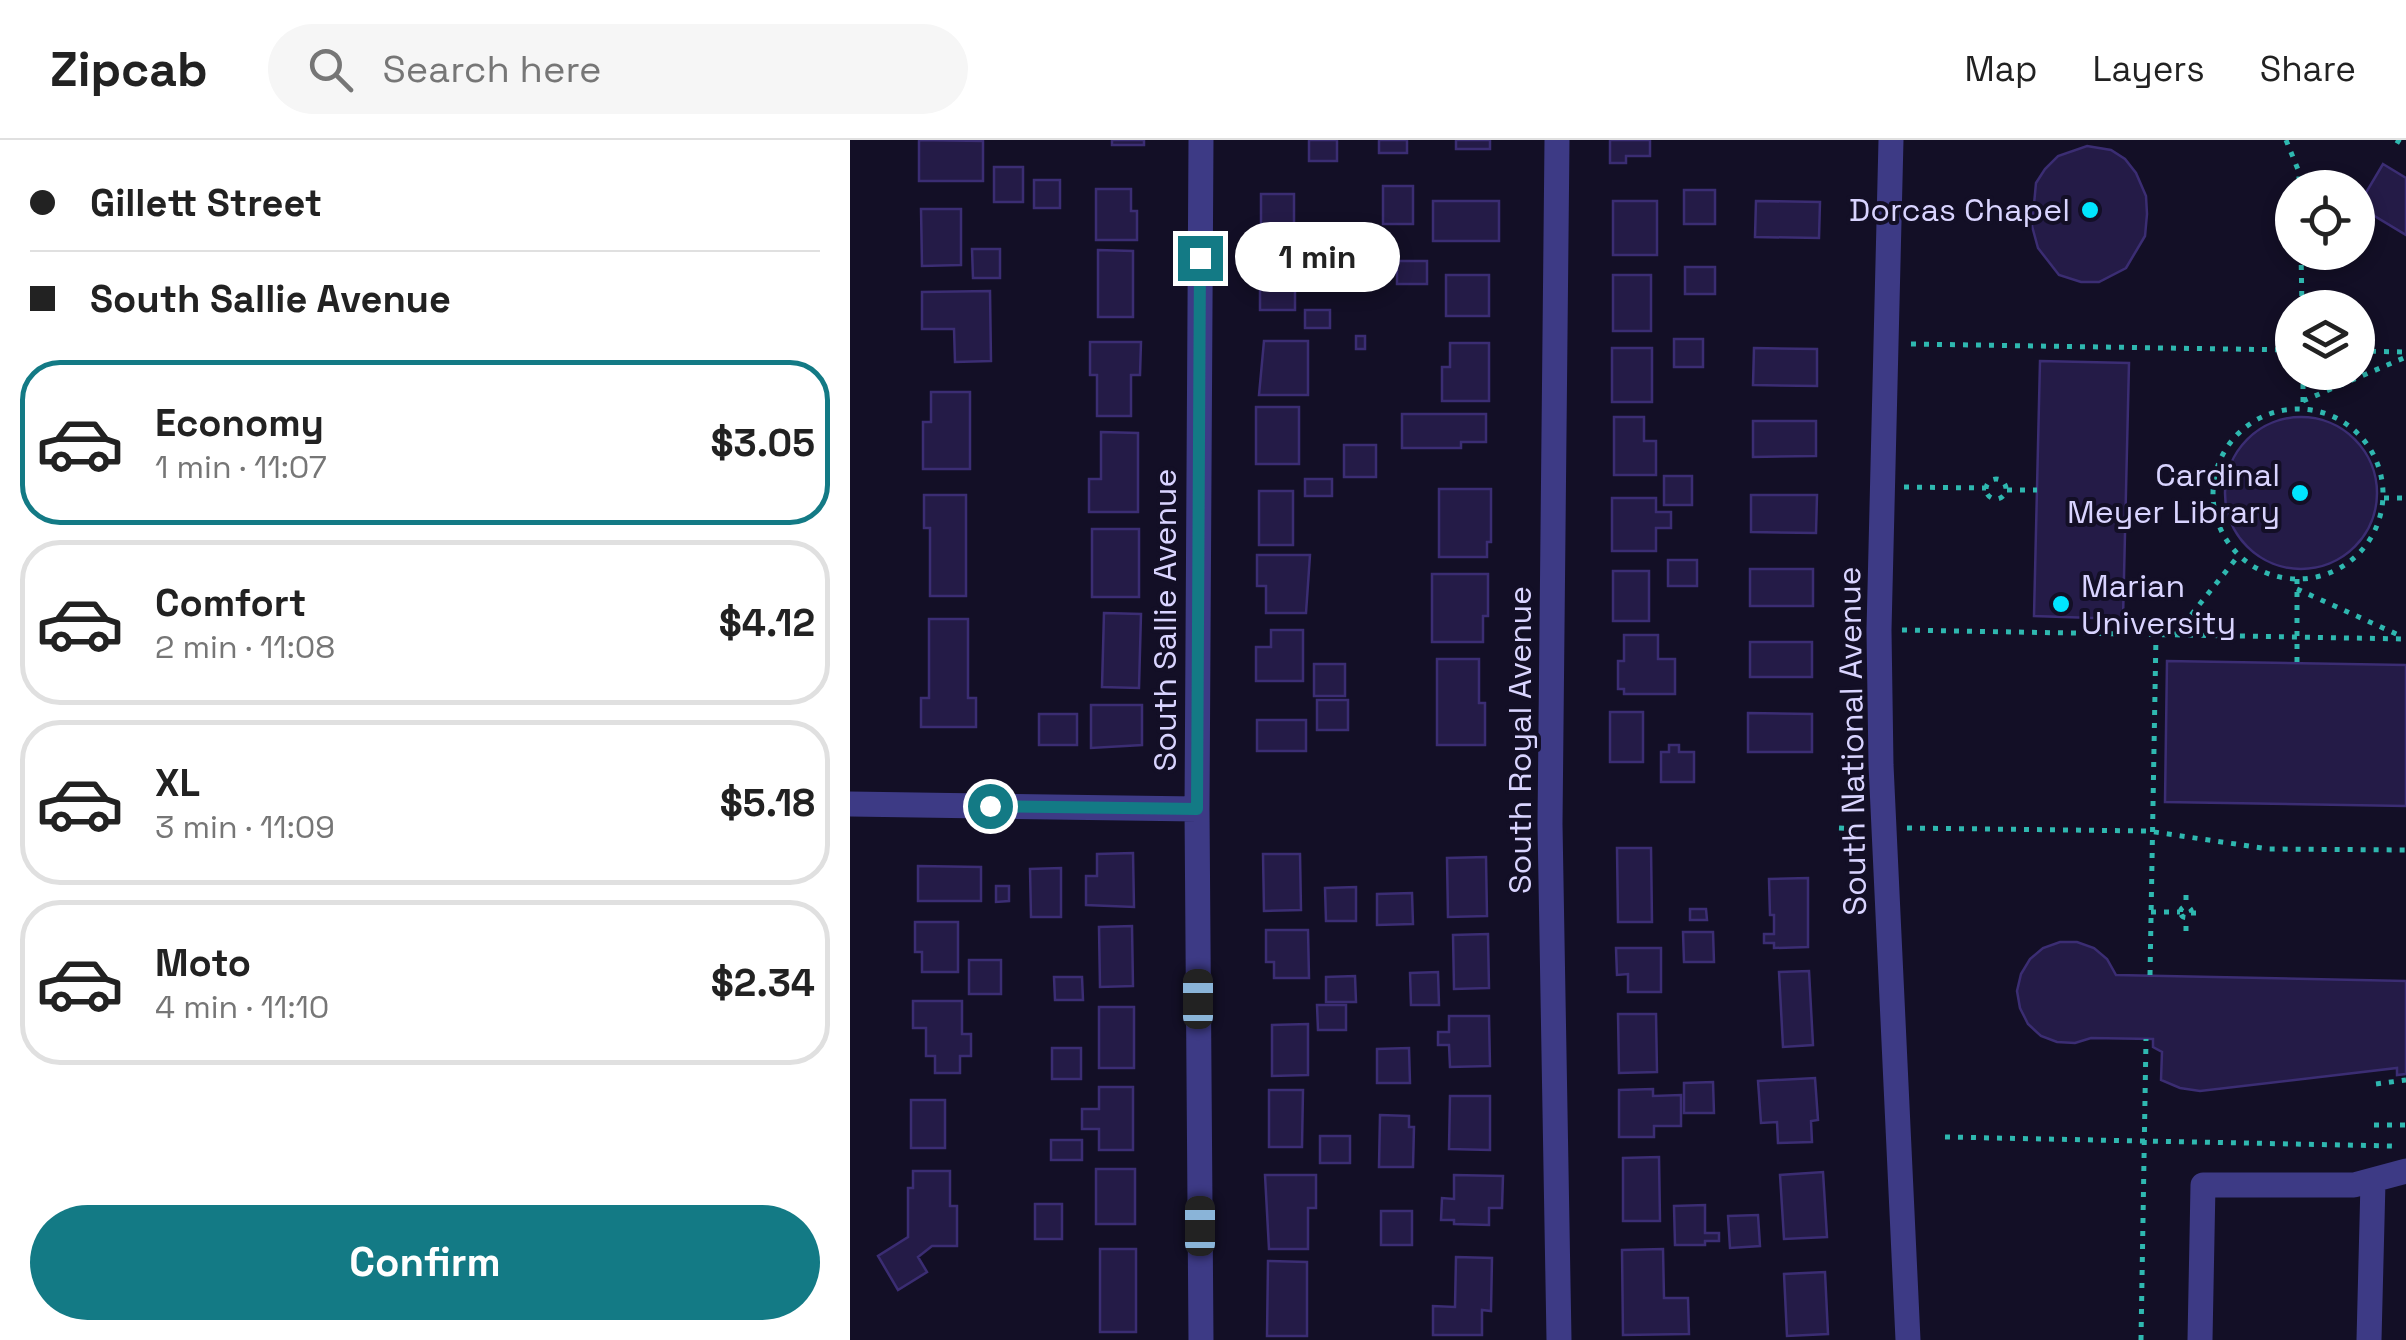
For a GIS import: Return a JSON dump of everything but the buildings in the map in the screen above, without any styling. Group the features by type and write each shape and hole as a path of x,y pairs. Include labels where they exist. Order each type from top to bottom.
{"street":[{"name":"South Sallie Avenue","path":"1200,140 1200,1340"},
{"name":"South Royal Avenue","path":"1557,140 1550,824 1560,1340"},
{"name":"South National Avenue","path":"1892,140 1879,630 1882,829 1908,1340"},
{"path":"850,804 1197,809"},
{"path":"2200,1340 2203,1185 2354,1185 2406,1171"},
{"path":"2369,1340 2373,1182"}],"path":[{"path":"2286,140 2298,170"},
{"path":"2396,140 2406,146"},
{"path":"1886,344 2275,350"},
{"path":"2375,352 2406,355"},
{"path":"2303,401 2406,355"},
{"path":"2303,390 2303,410"},
{"path":"2303,410 2324,413 2349,425 2368,445 2381,470 2384,498 2378,526 2363,551 2340,569 2313,579 2284,579 2256,570 2238,555 2218,527 2212,500 2220,460 2245,426 2270,414 2303,410"},
{"path":"1986,488 1988,482 1997,478 2007,490"},
{"path":"1883,487 1986,488"},
{"path":"1986,488 1994,499 2001,498 2007,490"},
{"path":"2007,490 2037,490"},
{"path":"2384,498 2406,498"},
{"path":"2174,636 2238,555"},
{"path":"2296,579 2297,663"},
{"path":"2296,589 2406,639"},
{"path":"1879,630 2406,639"},
{"path":"2150,976 2156,635"},
{"path":"1839,828 2152,832 2269,849 2406,850"},
{"path":"2186,895 2186,931"},
{"path":"2151,912 2204,912"},
{"path":"2141,1340 2146,1039"},
{"path":"2376,1084 2406,1080"},
{"path":"2374,1125 2406,1125"},
{"path":"1945,1137 2406,1146"}],"place":[{"name":"Dorcas Chapel","path":"2090,210"},
{"name":"Cardinal Meyer Library","path":"2300,493"},
{"name":"Marian University","path":"2061,604"}],"route":[{"path":"990,806 1197,809 1200,258"}]}
